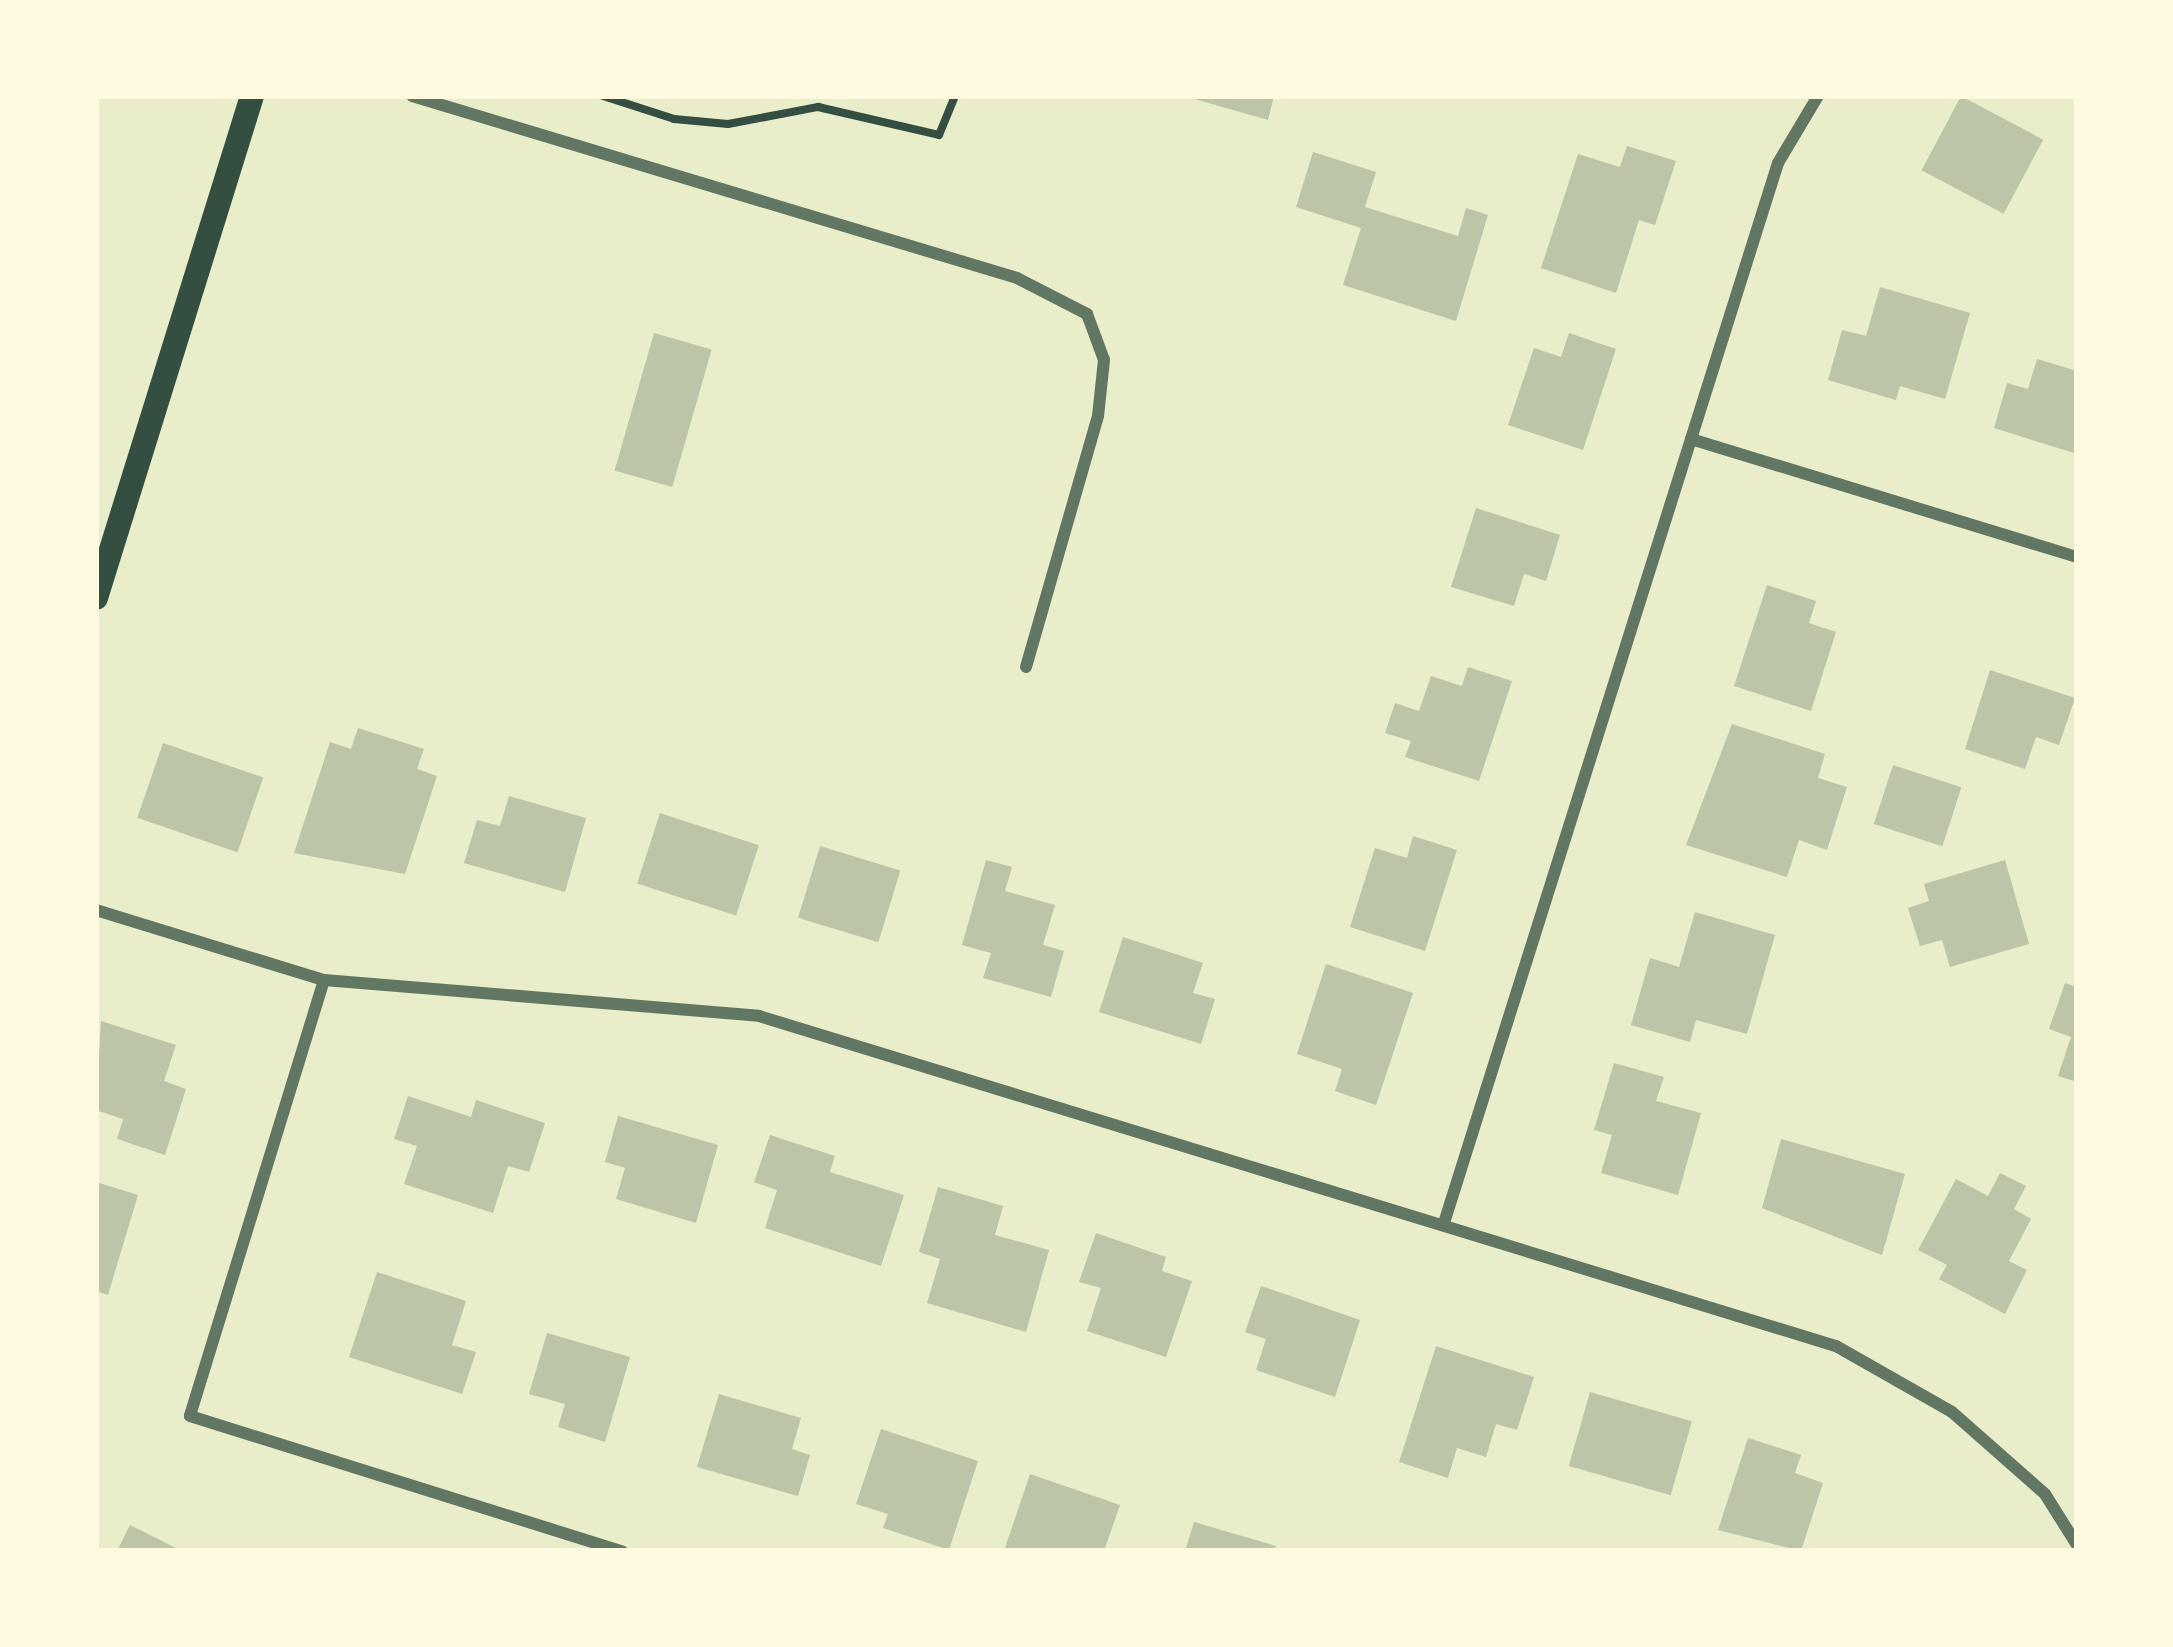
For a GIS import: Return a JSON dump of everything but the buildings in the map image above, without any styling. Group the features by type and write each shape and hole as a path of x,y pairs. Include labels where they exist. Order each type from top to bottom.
{"main road":[{"path":"96,598 252,96"}],"street":[{"path":"412,96 1017,278 1087,314 1104,360 1097,416 1026,667"},
{"path":"1444,1223 1778,163 1818,96"},
{"path":"1691,439 2077,557"},
{"path":"96,910 324,980 759,1016 1836,1346 1952,1412 2045,1494 2077,1545"},
{"path":"324,980 190,1415 622,1551"}],"path":[{"path":"603,96 674,119 728,124 818,106 939,135 955,96"}]}
